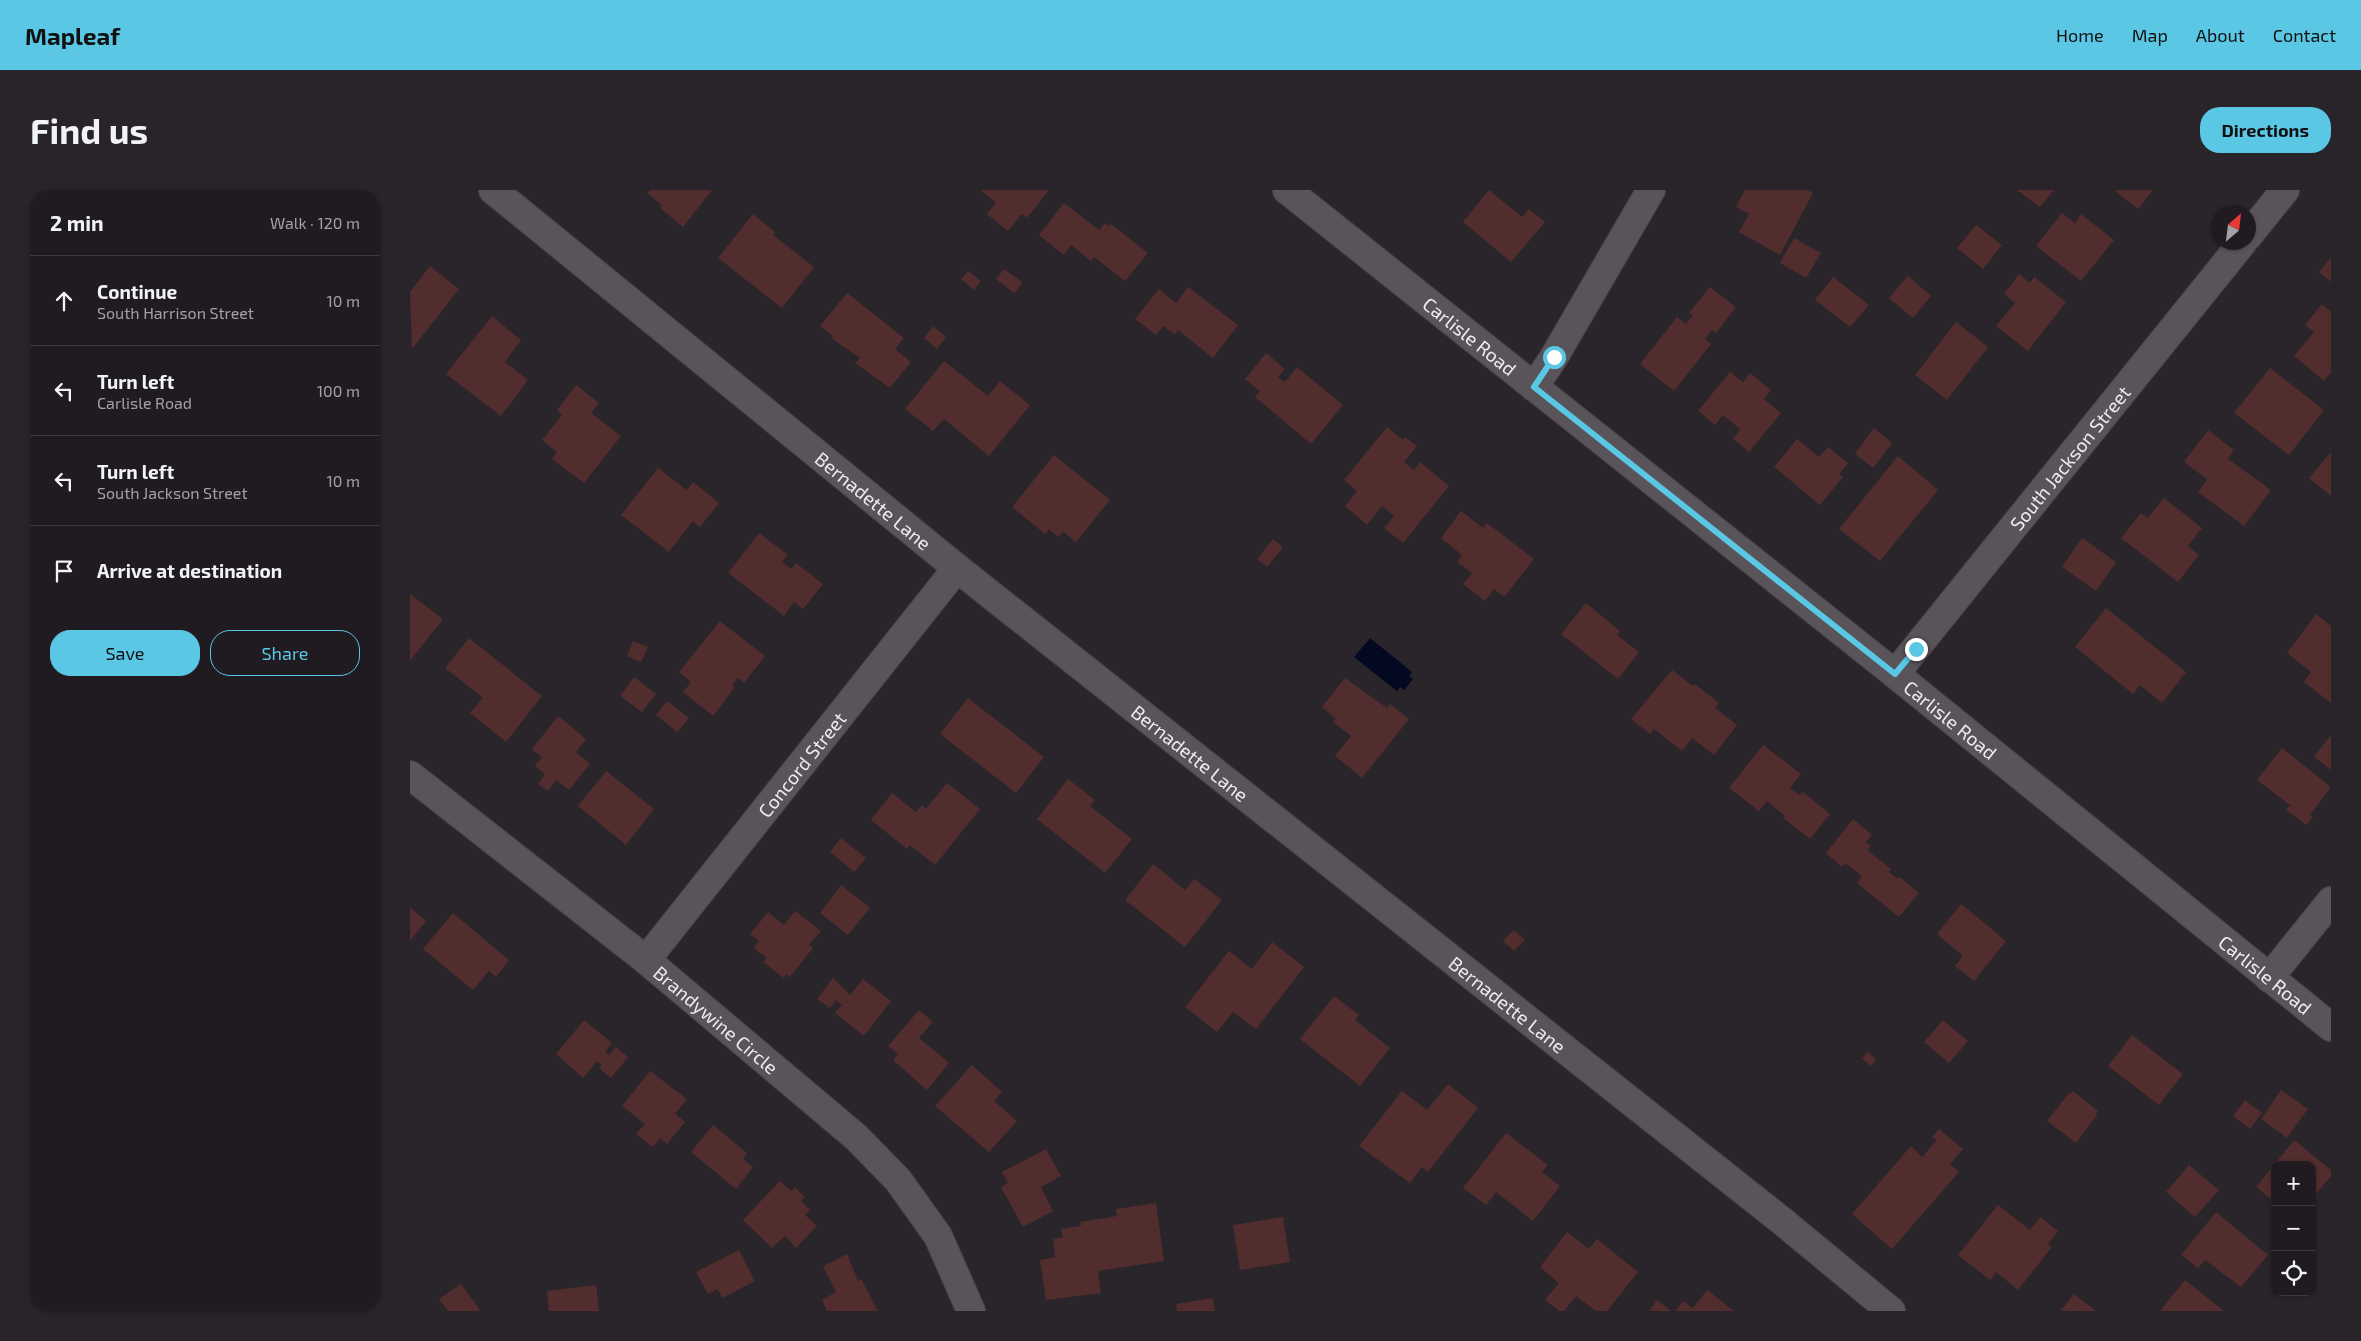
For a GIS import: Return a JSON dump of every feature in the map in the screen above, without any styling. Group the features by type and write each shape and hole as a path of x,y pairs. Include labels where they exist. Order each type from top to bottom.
{"street":[{"name":"Bernadette Lane","path":"492,190 957,568 1782,1221 1891,1311"},
{"name":"Carlisle Road","path":"1287,190 1895,674 2331,1028"},
{"path":"1534,387 1554,357 1651,190"},
{"path":"2256,226 2285,190"},
{"name":"South Jackson Street","path":"1895,674 2237,250"},
{"name":"Concord Street","path":"646,960 957,568"},
{"name":"Brandywine Circle","path":"410,775 646,960 856,1137 898,1180 938,1236 971,1311"},
{"path":"2269,978 2331,901"}],"water":[{"path":"1370,638 1412,672 1409,676 1413,679 1404,690 1400,687 1397,691 1354,657"}],"building":[{"path":"650,190 712,190 683,227 660,208 662,205 647,193"},
{"path":"980,190 1048,191 1027,218 1022,214 1008,231 987,214 996,202"},
{"path":"1489,190 1522,217 1529,209 1545,222 1511,262 1463,222"},
{"path":"1745,190 1807,190 1813,193 1780,255 1739,232 1749,214 1736,207"},
{"path":"2017,190 2054,190 2040,207"},
{"path":"2114,190 2153,190 2138,209"},
{"path":"1064,203 1099,230 1105,223 1109,226 1111,224 1148,253 1125,281 1094,257 1091,261 1071,245 1064,255 1039,235"},
{"path":"2062,213 2075,223 2081,214 2114,240 2081,281 2036,246"},
{"path":"753,214 775,232 773,235 814,267 782,308 718,258"},
{"path":"1976,225 2002,245 1983,269 1957,248"},
{"path":"1794,238 1821,253 1806,278 1780,263"},
{"path":"2331,257 2331,282 2319,272"},
{"path":"430,266 459,289 412,349 410,292"},
{"path":"1004,269 1023,283 1014,293 996,279"},
{"path":"968,271 981,281 974,290 961,279"},
{"path":"2019,274 2030,283 2034,277 2066,302 2028,351 1996,326 2015,303 2004,294"},
{"path":"1908,276 1931,296 1913,318 1889,298"},
{"path":"1833,277 1869,305 1850,327 1815,300"},
{"path":"1188,287 1238,325 1213,358 1178,330 1175,335 1163,326 1156,335 1135,319 1159,289 1176,303"},
{"path":"1710,287 1736,307 1716,333 1712,330 1705,339 1711,344 1674,391 1640,364 1677,317 1686,324 1693,315 1689,313"},
{"path":"847,293 904,338 895,349 911,362 890,388 855,363 860,358 831,338 833,336 820,326"},
{"path":"2322,304 2331,312 2331,372 2324,381 2294,356 2314,332 2305,325"},
{"path":"492,316 521,340 505,362 528,380 501,416 446,374"},
{"path":"1956,322 1988,347 1947,400 1915,375"},
{"path":"933,326 946,337 937,349 924,338"},
{"path":"1266,353 1285,369 1278,377 1285,382 1297,367 1343,405 1311,444 1255,397 1260,391 1245,379"},
{"path":"944,361 988,396 1000,381 1030,405 989,456 944,419 933,431 905,409"},
{"path":"2270,368 2324,410 2289,455 2234,413"},
{"path":"1730,372 1743,382 1750,373 1771,390 1764,399 1781,413 1749,452 1733,439 1740,429 1723,415 1715,425 1698,411"},
{"path":"576,385 599,403 591,413 621,436 584,483 552,459 557,452 542,440 562,415 557,410"},
{"path":"1387,427 1403,440 1405,437 1417,446 1404,462 1414,470 1420,462 1449,486 1403,543 1384,528 1394,516 1382,506 1367,525 1345,506 1357,491 1344,480"},
{"path":"1874,428 1892,443 1873,468 1855,454"},
{"path":"2208,430 2234,450 2228,459 2271,490 2244,526 2198,492 2207,479 2184,462"},
{"path":"1797,439 1819,457 1828,447 1848,463 1839,474 1843,477 1820,505 1774,467"},
{"path":"2331,452 2331,496 2309,478"},
{"path":"1054,455 1110,500 1076,542 1063,532 1058,537 1049,529 1045,534 1012,507"},
{"path":"1898,456 1938,490 1880,561 1839,529"},
{"path":"658,468 687,490 693,482 719,503 700,527 693,521 669,552 621,515"},
{"path":"2164,498 2202,528 2188,546 2199,555 2178,582 2121,538 2141,513 2148,518"},
{"path":"1461,511 1483,528 1487,523 1534,559 1504,597 1494,589 1485,601 1463,584 1472,573 1457,562 1462,555 1441,538"},
{"path":"759,533 788,555 782,562 791,569 796,563 823,584 803,609 794,602 784,616 728,573"},
{"path":"2082,538 2116,562 2096,591 2062,567"},
{"path":"1273,539 1283,547 1267,567 1257,559"},
{"path":"410,594 443,619 410,661"},
{"path":"1586,603 1620,631 1617,635 1639,652 1618,679 1561,634"},
{"path":"2106,608 2186,672 2162,703 2140,685 2133,694 2075,647"},
{"path":"2316,614 2331,626 2331,703 2304,682 2311,672 2287,653"},
{"path":"720,621 765,656 744,683 738,678 732,685 735,687 713,716 683,692 691,682 679,672"},
{"path":"469,638 542,696 506,742 470,713 483,698 445,668"},
{"path":"633,641 648,647 641,662 627,656"},
{"path":"1672,670 1693,686 1695,684 1719,703 1715,708 1737,725 1714,755 1692,738 1682,751 1654,729 1650,734 1631,719"},
{"path":"634,677 656,694 642,712 620,696"},
{"path":"1345,678 1387,708 1390,704 1409,719 1362,778 1335,756 1351,736 1333,722 1336,719 1322,707"},
{"path":"968,698 1044,757 1016,793 940,734"},
{"path":"667,701 689,718 677,732 656,715"},
{"path":"558,716 586,739 576,752 590,764 569,790 556,780 548,791 538,784 545,774 535,766 542,757 532,749"},
{"path":"2331,735 2331,770 2314,757"},
{"path":"1763,745 1801,774 1790,788 1800,795 1803,792 1830,814 1810,839 1783,818 1785,816 1767,801 1759,811 1729,788"},
{"path":"2282,748 2331,787 2310,815 2313,817 2306,825 2286,810 2290,805 2257,780"},
{"path":"606,771 654,809 626,845 578,806"},
{"path":"1068,779 1095,800 1090,806 1132,839 1105,873 1037,819"},
{"path":"947,783 980,809 935,865 910,845 907,849 871,820 892,793 916,812 922,805 926,809"},
{"path":"1853,819 1872,835 1866,842 1871,846 1867,850 1891,869 1889,872 1898,879 1900,877 1919,893 1899,917 1857,883 1862,876 1845,863 1842,867 1826,853"},
{"path":"841,838 866,858 854,872 830,852"},
{"path":"1153,864 1185,890 1194,879 1222,900 1185,947 1125,900"},
{"path":"841,885 870,908 848,935 820,913"},
{"path":"1961,904 2006,941 1974,981 1955,966 1963,956 1937,934"},
{"path":"410,907 426,921 410,941"},
{"path":"795,911 821,931 809,945 813,948 790,977 787,974 784,978 763,962 767,958 754,948 759,941 750,934 768,912 784,925"},
{"path":"453,913 509,960 496,977 489,971 473,990 423,949"},
{"path":"1514,930 1525,940 1514,951 1503,941"},
{"path":"1272,942 1304,967 1256,1029 1233,1012 1217,1032 1185,1007 1229,951 1252,969"},
{"path":"833,978 850,995 863,979 891,1001 864,1036 835,1013 842,1005 836,1000 830,1008 817,999"},
{"path":"1334,996 1359,1015 1355,1020 1390,1048 1360,1086 1300,1039"},
{"path":"919,1010 933,1022 919,1038 949,1063 927,1090 893,1060 898,1054 888,1046"},
{"path":"584,1020 612,1043 605,1052 609,1055 616,1047 628,1057 611,1078 599,1068 602,1065 597,1061 583,1078 556,1054"},
{"path":"1943,1020 1968,1041 1949,1063 1924,1042"},
{"path":"2132,1035 2183,1074 2159,1105 2108,1066"},
{"path":"1867,1052 1876,1059 1871,1066 1862,1059"},
{"path":"972,1065 1002,1092 994,1101 1017,1121 989,1152 935,1106"},
{"path":"650,1071 687,1099 675,1114 685,1122 667,1144 660,1138 653,1147 636,1134 645,1124 622,1106"},
{"path":"1448,1084 1478,1108 1428,1172 1422,1167 1410,1183 1359,1146 1402,1091 1427,1110"},
{"path":"2281,1090 2308,1109 2287,1138 2261,1119"},
{"path":"2073,1091 2098,1111 2076,1143 2047,1121 2069,1093 2071,1094"},
{"path":"2245,1100 2262,1113 2250,1129 2233,1116"},
{"path":"713,1125 747,1153 743,1159 753,1167 736,1189 691,1152"},
{"path":"1939,1129 1963,1149 1950,1164 1959,1172 1892,1249 1852,1214 1911,1146 1922,1157 1937,1140 1932,1137"},
{"path":"1506,1133 1548,1165 1542,1172 1560,1186 1533,1221 1496,1192 1486,1205 1463,1188"},
{"path":"2294,1140 2331,1170 2331,1176 2316,1194 2316,1161 2277,1161"},
{"path":"1046,1149 1061,1176 1041,1187 1053,1211 1023,1227 1001,1187 1008,1183 1002,1172"},
{"path":"2189,1165 2219,1190 2195,1217 2166,1192"},
{"path":"2271,1168 2271,1199 2256,1187"},
{"path":"780,1181 791,1191 795,1187 805,1197 801,1201 810,1210 805,1215 817,1226 796,1248 785,1236 772,1248 743,1220"},
{"path":"1156,1203 1164,1261 1098,1271 1101,1293 1046,1300 1040,1260 1055,1257 1053,1239 1063,1237 1061,1229 1081,1226 1080,1222 1117,1216 1116,1209"},
{"path":"1998,1205 2030,1230 2040,1217 2058,1231 2048,1244 2052,1247 2018,1290 1996,1272 1990,1280 1958,1255"},
{"path":"2216,1212 2268,1255 2241,1287 2205,1260 2198,1268 2181,1255"},
{"path":"1283,1217 1290,1262 1240,1270 1233,1225"},
{"path":"1567,1232 1589,1249 1597,1239 1638,1272 1607,1311 1596,1311 1576,1296 1564,1311 1559,1311 1545,1300 1559,1283 1540,1267"},
{"path":"739,1250 755,1281 722,1298 718,1289 708,1294 696,1272"},
{"path":"847,1254 858,1281 861,1279 878,1311 827,1311 822,1300 836,1292 823,1266"},
{"path":"2185,1280 2224,1311 2160,1311"},
{"path":"461,1284 480,1310 448,1311 439,1299"},
{"path":"596,1285 599,1311 549,1311 547,1291"},
{"path":"1707,1290 1734,1311 1675,1311 1683,1301 1693,1308"},
{"path":"2074,1294 2096,1311 2061,1310"},
{"path":"1213,1298 1215,1311 1177,1311 1176,1304"},
{"path":"1657,1300 1671,1311 1649,1311"}],"route":[{"path":"1554,357 1534,387 1895,674 1916,649"}]}
